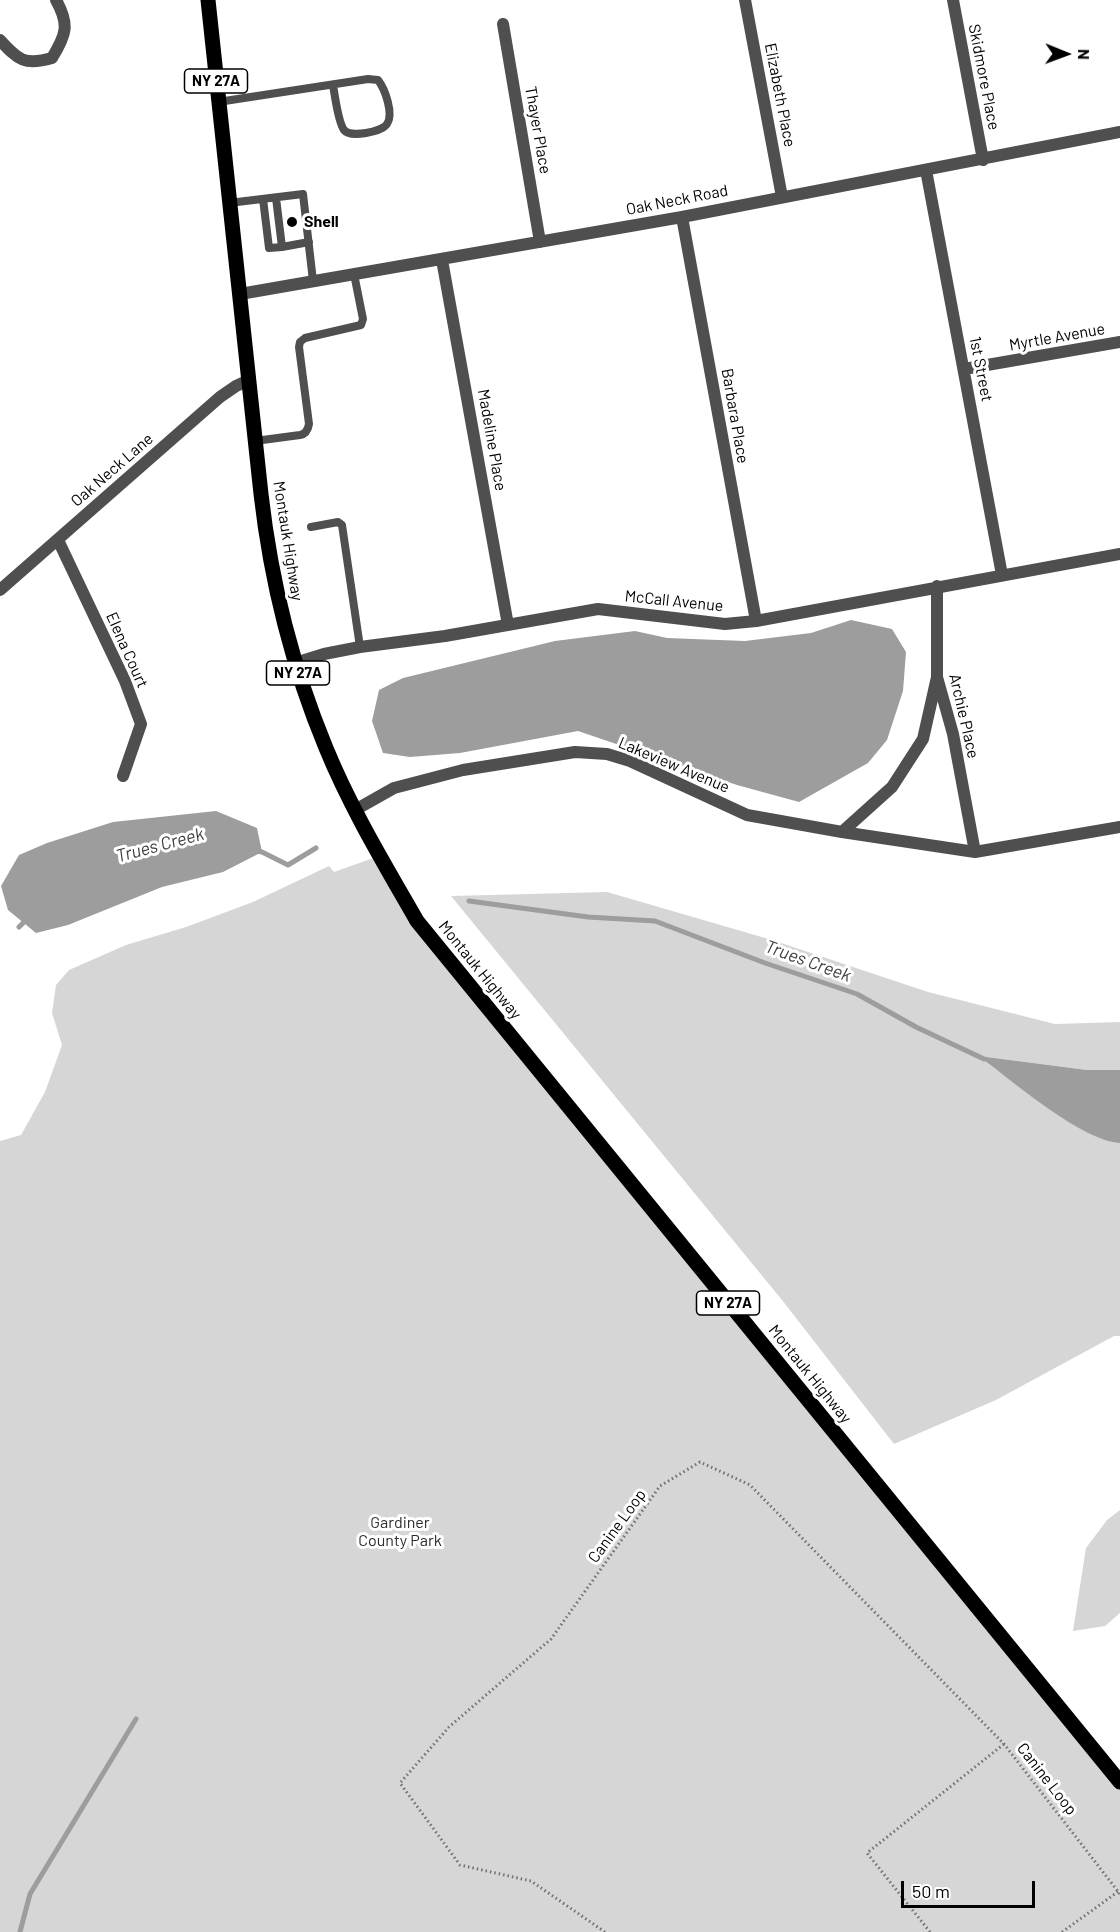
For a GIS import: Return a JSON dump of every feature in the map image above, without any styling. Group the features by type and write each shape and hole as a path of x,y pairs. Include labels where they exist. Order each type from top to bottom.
{"main road":[{"name":"Montauk Highway","path":"208,0 270,563 295,663 326,750 355,810 417,921 1120,1782"}],"street":[{"path":"0,40 16,58 35,63 52,58 63,39 65,16 56,0"},
{"name":"Elizabeth Place","path":"745,0 782,197"},
{"name":"Skidmore Place","path":"953,0 983,160"},
{"name":"Thayer Place","path":"503,24 540,242"},
{"name":"Oak Neck Road","path":"240,294 682,217 1120,132"},
{"name":"1st Street","path":"926,170 1002,574"},
{"name":"Barbara Place","path":"682,217 756,621"},
{"name":"Madeline Place","path":"442,260 508,625"},
{"name":"Myrtle Avenue","path":"964,369 1120,342"},
{"name":"Oak Neck Lane","path":"0,590 220,397 249,380"},
{"name":"Elena Court","path":"58,540 125,681 141,724 123,776"},
{"name":"McCall Avenue","path":"295,663 324,654 360,647 598,609 725,624 756,621 936,586 1120,554"},
{"name":"Archie Place","path":"936,586 937,677 953,734 975,852"},
{"path":"842,832 892,787 923,739 937,677"},
{"name":"Lakeview Avenue","path":"355,810 394,788 463,770 575,752 607,754 630,761 747,815 975,852 1120,827"}],"lane":[{"path":"219,102 368,79 378,80 384,88 390,114 388,123 383,129 356,135 347,133 342,128 333,85"},
{"path":"230,203 303,194 313,281"},
{"path":"276,198 282,247"},
{"path":"263,199 269,248 309,242"},
{"path":"255,441 300,435 304,434 308,428 300,342 305,338 361,325 363,319 354,274"},
{"path":"311,528 338,522 342,525 360,647"}],"path":[{"name":"Canine Loop","path":"605,1932 531,1881 460,1865 400,1783 449,1727 551,1639 660,1486 700,1462 750,1485 1004,1744 1119,1892"},
{"path":"930,1932 867,1853 1004,1744"},
{"path":"1062,1932 1119,1892"}],"green space":[{"name":"Gardiner County Park","path":"379,856 421,926 1120,1782 1120,1932 0,1932 0,1141 21,1135 45,1092 62,1045 52,1013 56,985 69,970 126,945 186,927 253,902 329,866 334,872"},
{"path":"607,892 772,940 928,992 1055,1024 1120,1022 1120,1070 1087,1070 980,1056 1111,1142 1120,1143 1120,1336 1114,1336 996,1400 894,1444 782,1300 451,896"},
{"path":"1120,1510 1120,1613 1105,1626 1073,1631 1086,1548 1107,1520"}],"water":[{"path":"851,620 892,629 906,652 903,691 887,740 868,763 799,802 737,785 578,731 460,753 410,757 383,753 372,721 379,690 403,678 555,641 635,631 667,638 745,641 811,633"},
{"path":"216,811 257,828 262,852 223,872 162,887 68,925 36,933 8,910 1,886 19,855 47,843 113,822"},
{"path":"979,1056 1087,1070 1120,1070 1120,1143 1104,1140 1067,1121"}],"waterway":[{"name":"Trues Creek","path":"257,851 288,865 316,848"},
{"name":"Trues Creek","path":"469,901 588,917 655,921 765,963 857,994 916,1027 984,1059"},
{"name":"Trues Creek","path":"19,927 28,918"},
{"path":"20,1932 30,1894 136,1719"}],"place":[{"name":"Shell","path":"292,222"}]}
